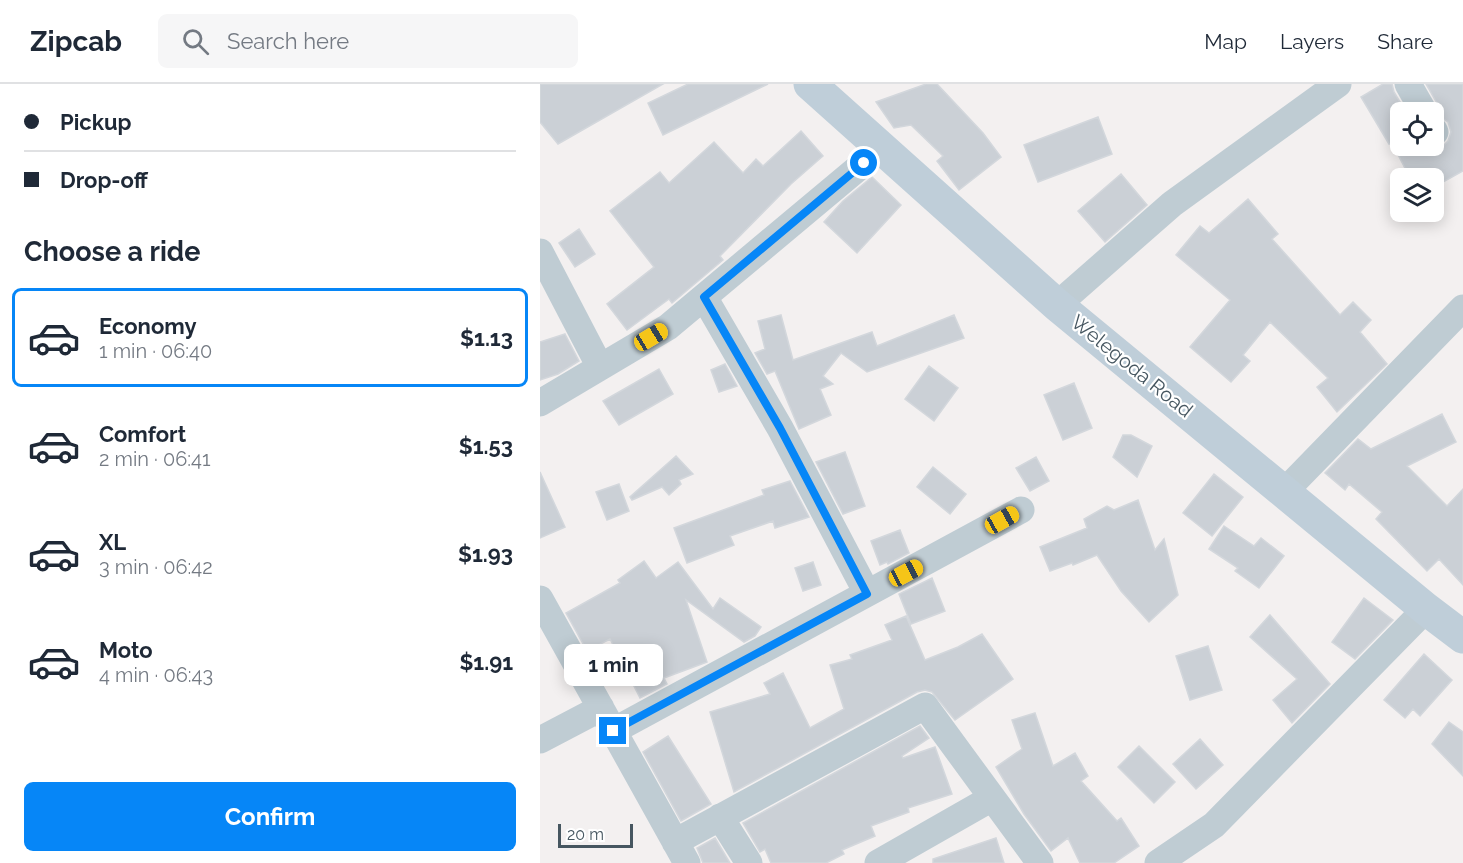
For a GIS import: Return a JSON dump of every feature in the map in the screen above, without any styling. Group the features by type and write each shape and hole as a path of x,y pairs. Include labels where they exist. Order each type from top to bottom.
{"street":[{"name":"Welegoda Road","path":"810,84 1057,305 1463,637"},
{"path":"1057,305 1172,204 1338,84"},
{"path":"1408,84 1418,102"},
{"path":"540,403 668,327 882,148"},
{"path":"540,252 600,367"},
{"path":"704,297 780,428 867,594"},
{"path":"1284,492 1463,308"},
{"path":"613,731 1021,510"},
{"path":"540,599 681,852 720,817 925,705 1040,863"},
{"path":"1158,863 1214,825 1426,609"},
{"path":"540,740 601,708"},
{"path":"882,862 992,798"},
{"path":"720,817 749,863"}],"building":[{"path":"540,84 663,84 558,144 540,122"},
{"path":"688,84 768,84 663,135 648,103"},
{"path":"926,84 937,84 983,133 1001,157 959,190 937,161 943,156 911,125 894,128 876,102"},
{"path":"1383,84 1392,84 1400,102 1390,102 1390,144 1389,144 1361,97"},
{"path":"1426,84 1463,84 1463,171 1444,181 1444,168 1405,168 1399,156 1444,156 1444,145 1451,132 1448,122 1444,119 1444,102 1436,102"},
{"path":"1098,117 1112,154 1038,182 1024,145"},
{"path":"801,131 823,156 791,184 720,256 723,260 672,303 669,299 627,330 607,304 654,267 610,211 660,172 669,183 714,142 743,173 756,159 763,166"},
{"path":"1121,174 1147,205 1105,242 1078,211"},
{"path":"872,177 901,205 857,253 824,222 843,201"},
{"path":"1248,199 1278,234 1272,239 1340,315 1353,302 1371,320 1360,332 1387,364 1337,412 1317,387 1328,378 1270,322 1243,355 1250,361 1231,382 1190,347 1230,300 1176,255 1200,226 1209,233"},
{"path":"579,229 595,254 575,267 559,243"},
{"path":"781,315 793,360 872,332 877,346 954,315 964,338 867,372 841,353 823,376 833,384 820,389 831,415 799,429 775,371 767,374 755,353 765,349 758,321"},
{"path":"565,334 579,361 558,374 540,380 540,342"},
{"path":"725,364 737,386 719,392 711,370"},
{"path":"929,366 958,388 934,421 905,399"},
{"path":"659,369 673,394 619,425 603,401"},
{"path":"1074,383 1092,428 1063,440 1044,395"},
{"path":"1442,414 1456,442 1407,466 1447,506 1463,489 1463,585 1439,559 1427,571 1376,519 1382,512 1349,484 1345,490 1325,473 1358,439 1371,449"},
{"path":"1123,435 1131,435 1152,446 1137,477 1113,457"},
{"path":"845,452 865,506 843,514 816,462"},
{"path":"676,456 693,474 679,480 681,484 669,495 662,487 632,500 630,497"},
{"path":"1036,457 1049,481 1030,491 1016,468"},
{"path":"933,467 966,494 950,514 917,487"},
{"path":"540,472 565,527 540,538"},
{"path":"1214,474 1243,497 1212,536 1183,513"},
{"path":"790,481 809,517 775,528 773,521 730,536 734,545 687,563 674,528 764,495 762,490"},
{"path":"619,484 629,511 607,520 596,492"},
{"path":"1138,500 1155,550 1164,539 1178,595 1149,622 1121,591 1097,555 1050,571 1040,547 1087,528 1084,519 1107,506 1114,510"},
{"path":"1224,526 1254,546 1261,538 1284,556 1259,588 1235,571 1238,568 1209,549"},
{"path":"900,530 909,553 888,564 887,562 880,565 871,541"},
{"path":"644,561 656,578 678,562 713,609 720,598 761,627 755,636 744,642 686,600 707,662 664,678 667,684 640,698 610,639 587,651 566,613 620,583 618,580"},
{"path":"813,562 821,585 803,591 795,568"},
{"path":"932,578 945,611 911,624 899,594"},
{"path":"1364,598 1393,620 1355,659 1332,642"},
{"path":"1270,615 1330,684 1292,723 1273,700 1297,679 1250,637"},
{"path":"906,616 925,660 958,647 982,634 1013,679 955,720 932,692 925,690 917,692 734,792 710,712 770,694 764,683 783,673 810,728 844,709 830,665 852,659 850,655 892,640 885,625"},
{"path":"1208,646 1222,690 1190,700 1176,656"},
{"path":"1424,654 1452,680 1420,716 1413,709 1405,718 1384,700"},
{"path":"1035,713 1053,766 1075,753 1088,776 1081,781 1117,821 1121,818 1139,846 1114,863 1080,863 1068,838 1051,851 1024,814 996,767 1022,749 1012,720"},
{"path":"1449,722 1463,732 1463,776 1432,744"},
{"path":"920,726 929,738 902,756 903,758 935,747 952,794 908,808 909,812 871,826 875,836 842,850 844,854 826,863 771,863 765,849 760,852 743,823"},
{"path":"668,736 711,804 681,821 643,752"},
{"path":"1200,739 1223,765 1196,789 1173,764"},
{"path":"1139,746 1175,782 1154,803 1118,767"},
{"path":"715,838 730,863 703,863 697,848"},
{"path":"996,838 1004,863 933,863 933,859"}],"route":[{"path":"613,731 867,594 780,428 704,297 864,163"}]}
